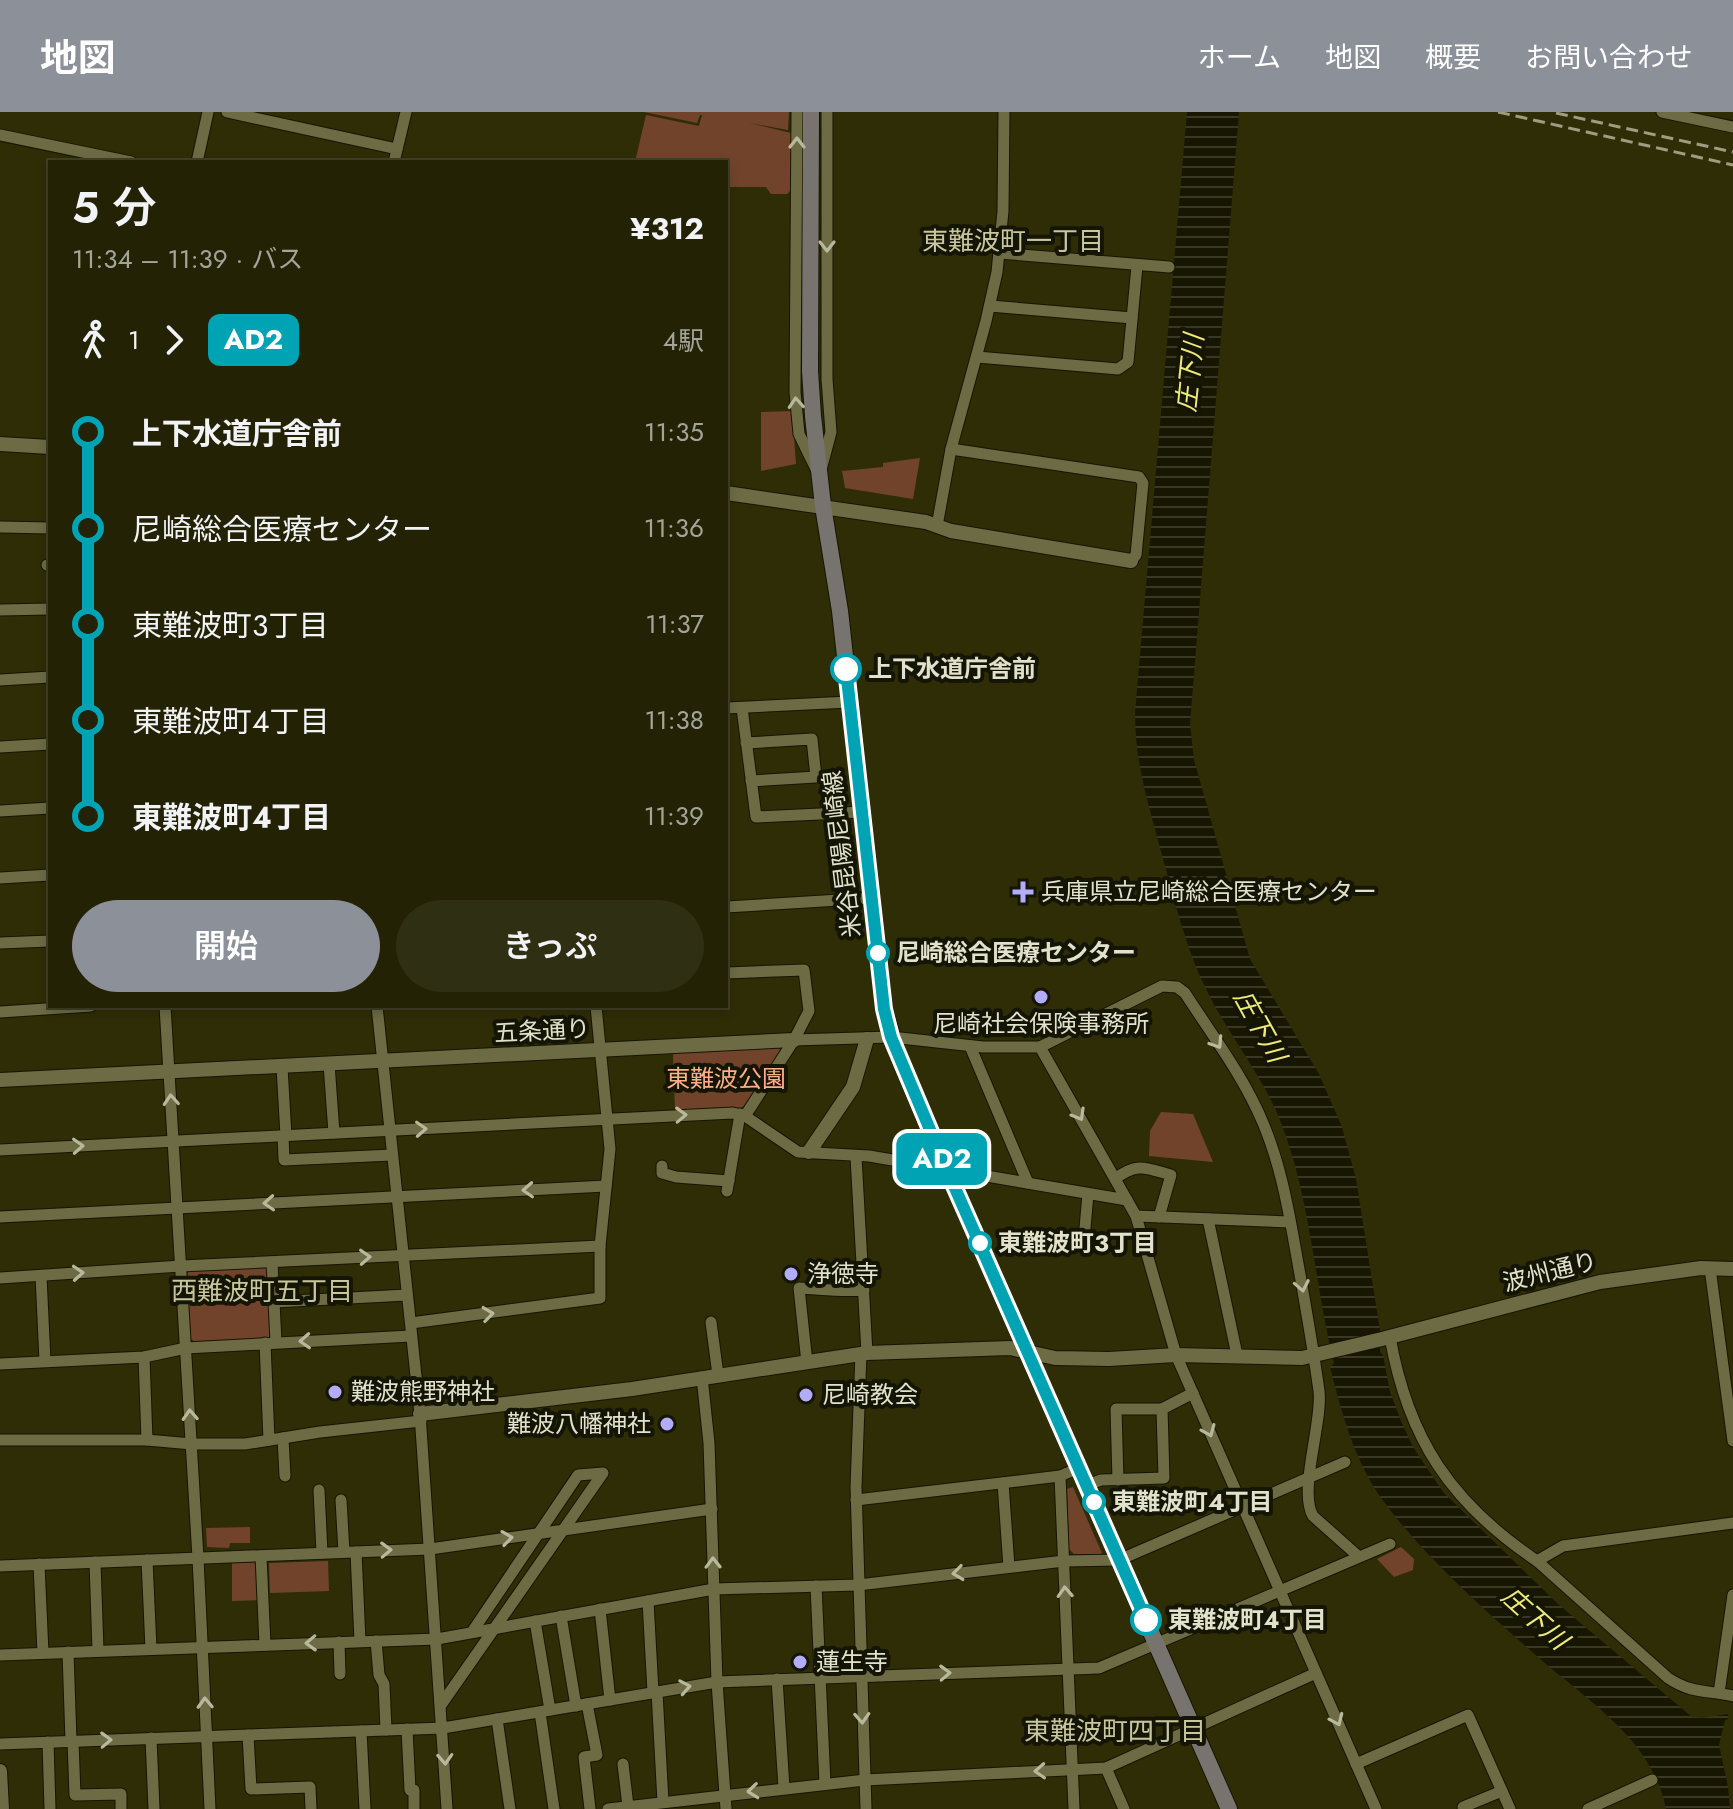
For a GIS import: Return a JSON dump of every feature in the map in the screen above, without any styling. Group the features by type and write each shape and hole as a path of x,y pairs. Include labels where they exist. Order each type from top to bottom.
{"main road":[{"name":"米谷昆陽尼崎線","path":"811,112 810,371 823,506 840,611 884,1009 891,1037 947,1170 1229,1809"}],"street":[{"path":"197,160 208,112"},
{"path":"227,112 268,116 397,149"},
{"path":"394,160 406,112"},
{"path":"797,112 795,392 799,434 820,476"},
{"path":"820,476 831,432 827,379 827,112"},
{"path":"937,526 951,449 990,306 999,253 1004,112"},
{"path":"1662,112 1733,127"},
{"path":"0,135 121,160"},
{"path":"999,253 1169,267"},
{"path":"977,357 1118,369 1128,362 1137,266"},
{"path":"990,306 1132,318"},
{"path":"0,444 48,447"},
{"path":"728,493 823,506 1131,561 1136,555 1143,483 1139,477 951,449"},
{"path":"0,527 48,528"},
{"path":"0,610 48,609"},
{"path":"0,680 48,677"},
{"path":"728,708 849,702"},
{"path":"742,708 756,817 862,812"},
{"path":"746,743 812,739 816,777 751,781"},
{"path":"0,747 48,744"},
{"path":"0,811 48,808"},
{"path":"0,878 48,875"},
{"path":"728,907 872,898"},
{"path":"0,943 48,941"},
{"path":"662,1166 662,1173 676,1180 728,1186 742,1115 794,1040 809,1011 804,970 728,973"},
{"name":"五条通り","path":"0,1080 794,1040 891,1037 970,1046 1040,1047 1168,985 1185,993 1257,1110 1282,1179 1290,1222"},
{"path":"0,1012 61,1008"},
{"path":"165,1008 192,1444 210,1809"},
{"path":"377,1008 420,1417 447,1809"},
{"path":"411,1323 596,1301 600,1298 600,1246 610,1149 596,1008"},
{"path":"809,1152 853,1087 867,1039"},
{"path":"970,1046 1028,1183"},
{"path":"1040,1047 1136,1216 1176,1355 1376,1809"},
{"path":"329,1064 334,1133"},
{"path":"282,1067 284,1160 392,1155"},
{"path":"0,1150 607,1118 742,1115 798,1152 869,1156 1127,1200"},
{"path":"856,1157 864,1290 856,1500 866,1809"},
{"path":"1115,1179 1136,1167 1171,1175 1159,1217"},
{"path":"0,1217 606,1186"},
{"path":"1085,1228 1088,1194"},
{"path":"1136,1216 1290,1222 1322,1354 1309,1477 1309,1509 1358,1556"},
{"path":"1208,1219 1237,1355"},
{"path":"0,1278 600,1246"},
{"path":"269,1440 270,1342 274,1302 272,1262"},
{"path":"1710,1268 1733,1441"},
{"name":"波州通り","path":"1322,1354 1600,1282 1710,1268 1733,1269"},
{"path":"41,1276 45,1361"},
{"path":"807,1363 799,1288 830,1292 864,1290"},
{"path":"274,1302 407,1295"},
{"path":"709,1326 718,1375"},
{"path":"0,1364 144,1357 186,1348 270,1342 411,1336"},
{"path":"1386,1338 1407,1408 1426,1450 1443,1476 1514,1545 1537,1561 1668,1678 1683,1688 1701,1693 1733,1696"},
{"path":"0,1440 245,1444 864,1353 1010,1348 1055,1358 1109,1359 1176,1355 1293,1358 1322,1354"},
{"path":"144,1357 147,1440"},
{"path":"702,1377 709,1443 717,1682 726,1809"},
{"path":"1118,1480 1116,1409 1162,1409 1193,1393"},
{"path":"1087,1485 1101,1480 1164,1478 1162,1409"},
{"path":"283,1438 285,1476"},
{"path":"0,1655 437,1639 714,1589 858,1585 1064,1561 1119,1560 1345,1462"},
{"path":"856,1500 1060,1476 1079,1468"},
{"path":"441,1705 603,1473 578,1475 472,1632"},
{"path":"1060,1476 1074,1809"},
{"path":"1003,1483 1009,1567"},
{"path":"319,1490 322,1553"},
{"path":"341,1500 360,1641"},
{"path":"0,1566 430,1549 712,1509"},
{"path":"1537,1561 1563,1546 1733,1523"},
{"path":"0,1744 443,1728 717,1682 1104,1667 1390,1544"},
{"path":"261,1556 265,1645"},
{"path":"147,1560 151,1649"},
{"path":"95,1562 98,1651"},
{"path":"39,1564 43,1653"},
{"path":"816,1586 825,1784"},
{"path":"1719,1693 1733,1595"},
{"path":"648,1601 663,1802"},
{"path":"600,1609 610,1700"},
{"path":"561,1616 581,1705 597,1755 584,1757 590,1809"},
{"path":"535,1621 554,1809"},
{"path":"376,1641 379,1675 384,1684 386,1730"},
{"path":"339,1642 340,1674"},
{"path":"68,1652 75,1795 121,1794 121,1809"},
{"path":"608,1809 865,1780 1106,1768 1316,1673"},
{"path":"777,1679 784,1788"},
{"path":"1356,1764 1468,1715 1510,1809"},
{"path":"497,1719 510,1809"},
{"path":"407,1729 414,1809"},
{"path":"361,1731 365,1809"},
{"path":"248,1735 251,1789 310,1787 311,1809"},
{"path":"151,1738 154,1809"},
{"path":"48,1742 50,1809"},
{"path":"623,1764 628,1806"},
{"path":"1106,1768 1124,1809"},
{"path":"0,1771 2,1809"},
{"path":"1588,1809 1652,1780"},
{"path":"1463,1807 1502,1791"}],"green space":[{"path":"644,112 789,112 788,130 749,123 791,133 792,189 787,194 771,194 766,187 728,187 728,160 635,160 646,115 699,126 702,115 697,123"},
{"path":"792,411 796,464 761,471 761,412"},
{"path":"920,458 913,499 845,488 842,471 883,467 883,463"},
{"name":"東難波公園","path":"778,1047 781,1051 748,1104 738,1109 675,1110 673,1053"},
{"path":"1161,1112 1193,1114 1213,1162 1149,1156 1150,1131"},
{"path":"268,1267 273,1335 270,1338 195,1342 191,1339 189,1271"},
{"path":"1073,1487 1102,1553 1099,1555 1074,1554 1069,1549 1067,1489"},
{"path":"250,1527 250,1543 230,1543 229,1548 207,1547 206,1528"},
{"path":"1401,1547 1414,1559 1413,1570 1394,1577 1377,1559"},
{"path":"328,1561 329,1591 270,1593 269,1563"},
{"path":"258,1562 261,1600 232,1601 232,1563"}],"water":[{"name":"庄下川","path":"1187,112 1239,112 1190,724 1194,760 1250,959 1319,1074 1342,1127 1356,1179 1380,1330 1380,1352 1390,1392 1413,1447 1443,1492 1558,1604 1692,1717 1728,1714 1719,1745 1730,1809 1666,1809 1658,1783 1646,1760 1612,1719 1453,1580 1400,1522 1374,1487 1351,1438 1330,1367 1334,1363 1299,1180 1280,1120 1208,993 1182,926 1144,785 1137,750 1135,713"}],"railway":[{"path":"1498,112 1733,165"},
{"path":"1556,113 1733,152"}],"bus line":[{"name":"AD2","path":"846,669 884,1009 891,1037 1146,1620"}],"place":[{"name":"上下水道庁舎前","path":"846,669"},
{"name":"兵庫県立尼崎総合医療センター","path":"1023,892"},
{"name":"尼崎総合医療センター","path":"878,953"},
{"name":"尼崎社会保険事務所","path":"1041,997"},
{"name":"東難波町3丁目","path":"980,1243"},
{"name":"浄徳寺","path":"791,1274"},
{"name":"難波熊野神社","path":"335,1392"},
{"name":"尼崎教会","path":"806,1395"},
{"name":"難波八幡神社","path":"667,1424"},
{"name":"東難波町4丁目","path":"1094,1502"},
{"name":"東難波町４丁目","path":"1146,1620"},
{"name":"蓮生寺","path":"800,1662"}],"district":[{"name":"東難波町一丁目","path":"1013,241"},
{"name":"西難波町五丁目","path":"262,1291"},
{"name":"東難波町四丁目","path":"1115,1731"}]}
